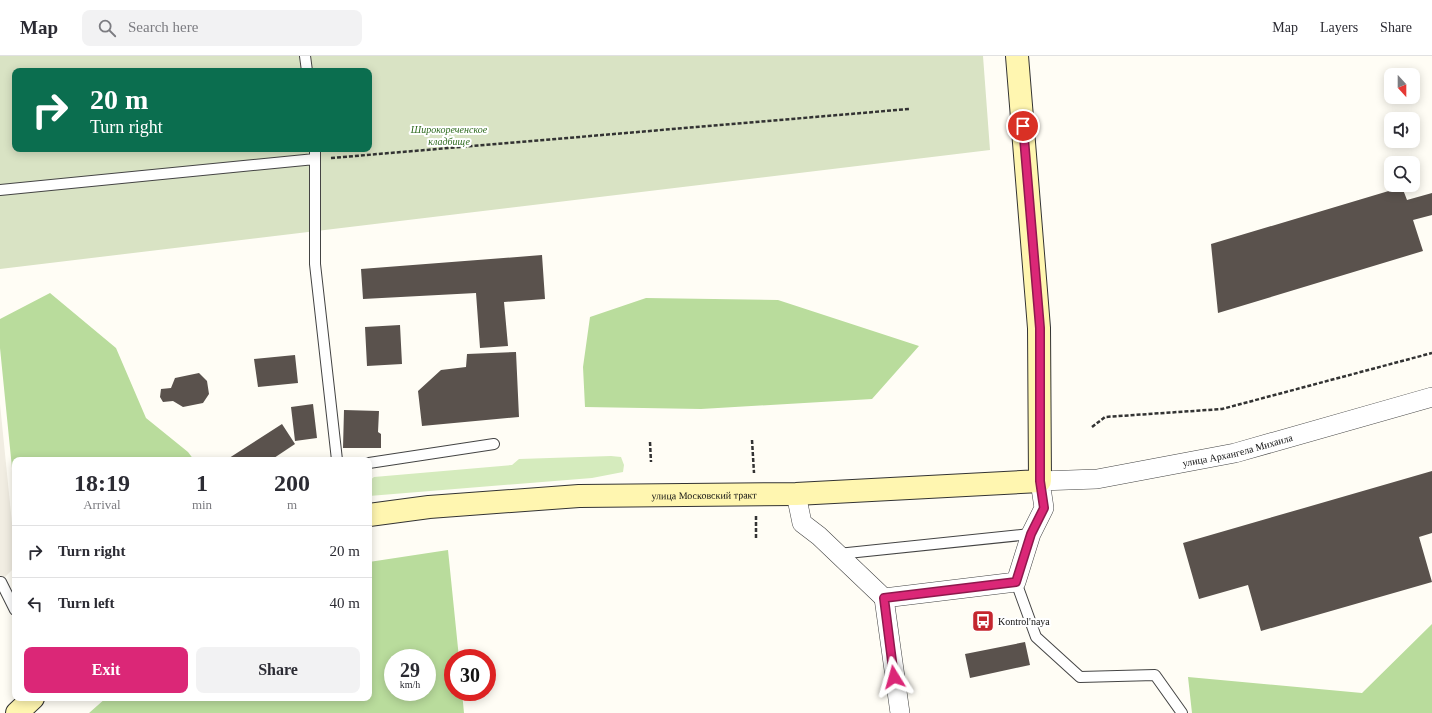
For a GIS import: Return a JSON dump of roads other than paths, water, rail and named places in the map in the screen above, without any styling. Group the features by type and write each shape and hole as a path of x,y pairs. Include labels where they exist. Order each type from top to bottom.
{"main road":[{"path":"1017,56 1040,328 1040,481"},
{"name":"улица Московский тракт","path":"372,515 429,507 579,496 796,494 1040,481"},
{"path":"17,713 30,701"}],"street":[{"name":"улица Архангела Михаила","path":"1040,481 1097,479 1235,452 1432,397"},
{"path":"884,598 1016,582 1031,534 1044,508 1040,481"},
{"path":"796,494 802,523 819,536 884,598 900,713"}],"lane":[{"path":"305,56 307,68"},
{"path":"0,190 315,154 315,264 337,457"},
{"path":"372,463 494,444"},
{"path":"838,554 1031,534"},
{"path":"0,583 1,582 12,604"},
{"path":"1016,582 1036,637 1080,677 1155,675 1182,713"}],"place":[{"name":"Kontrol'naya","path":"983,621"}],"park label":[{"name":"Широкореченское кладбище","path":"449,134"}]}
